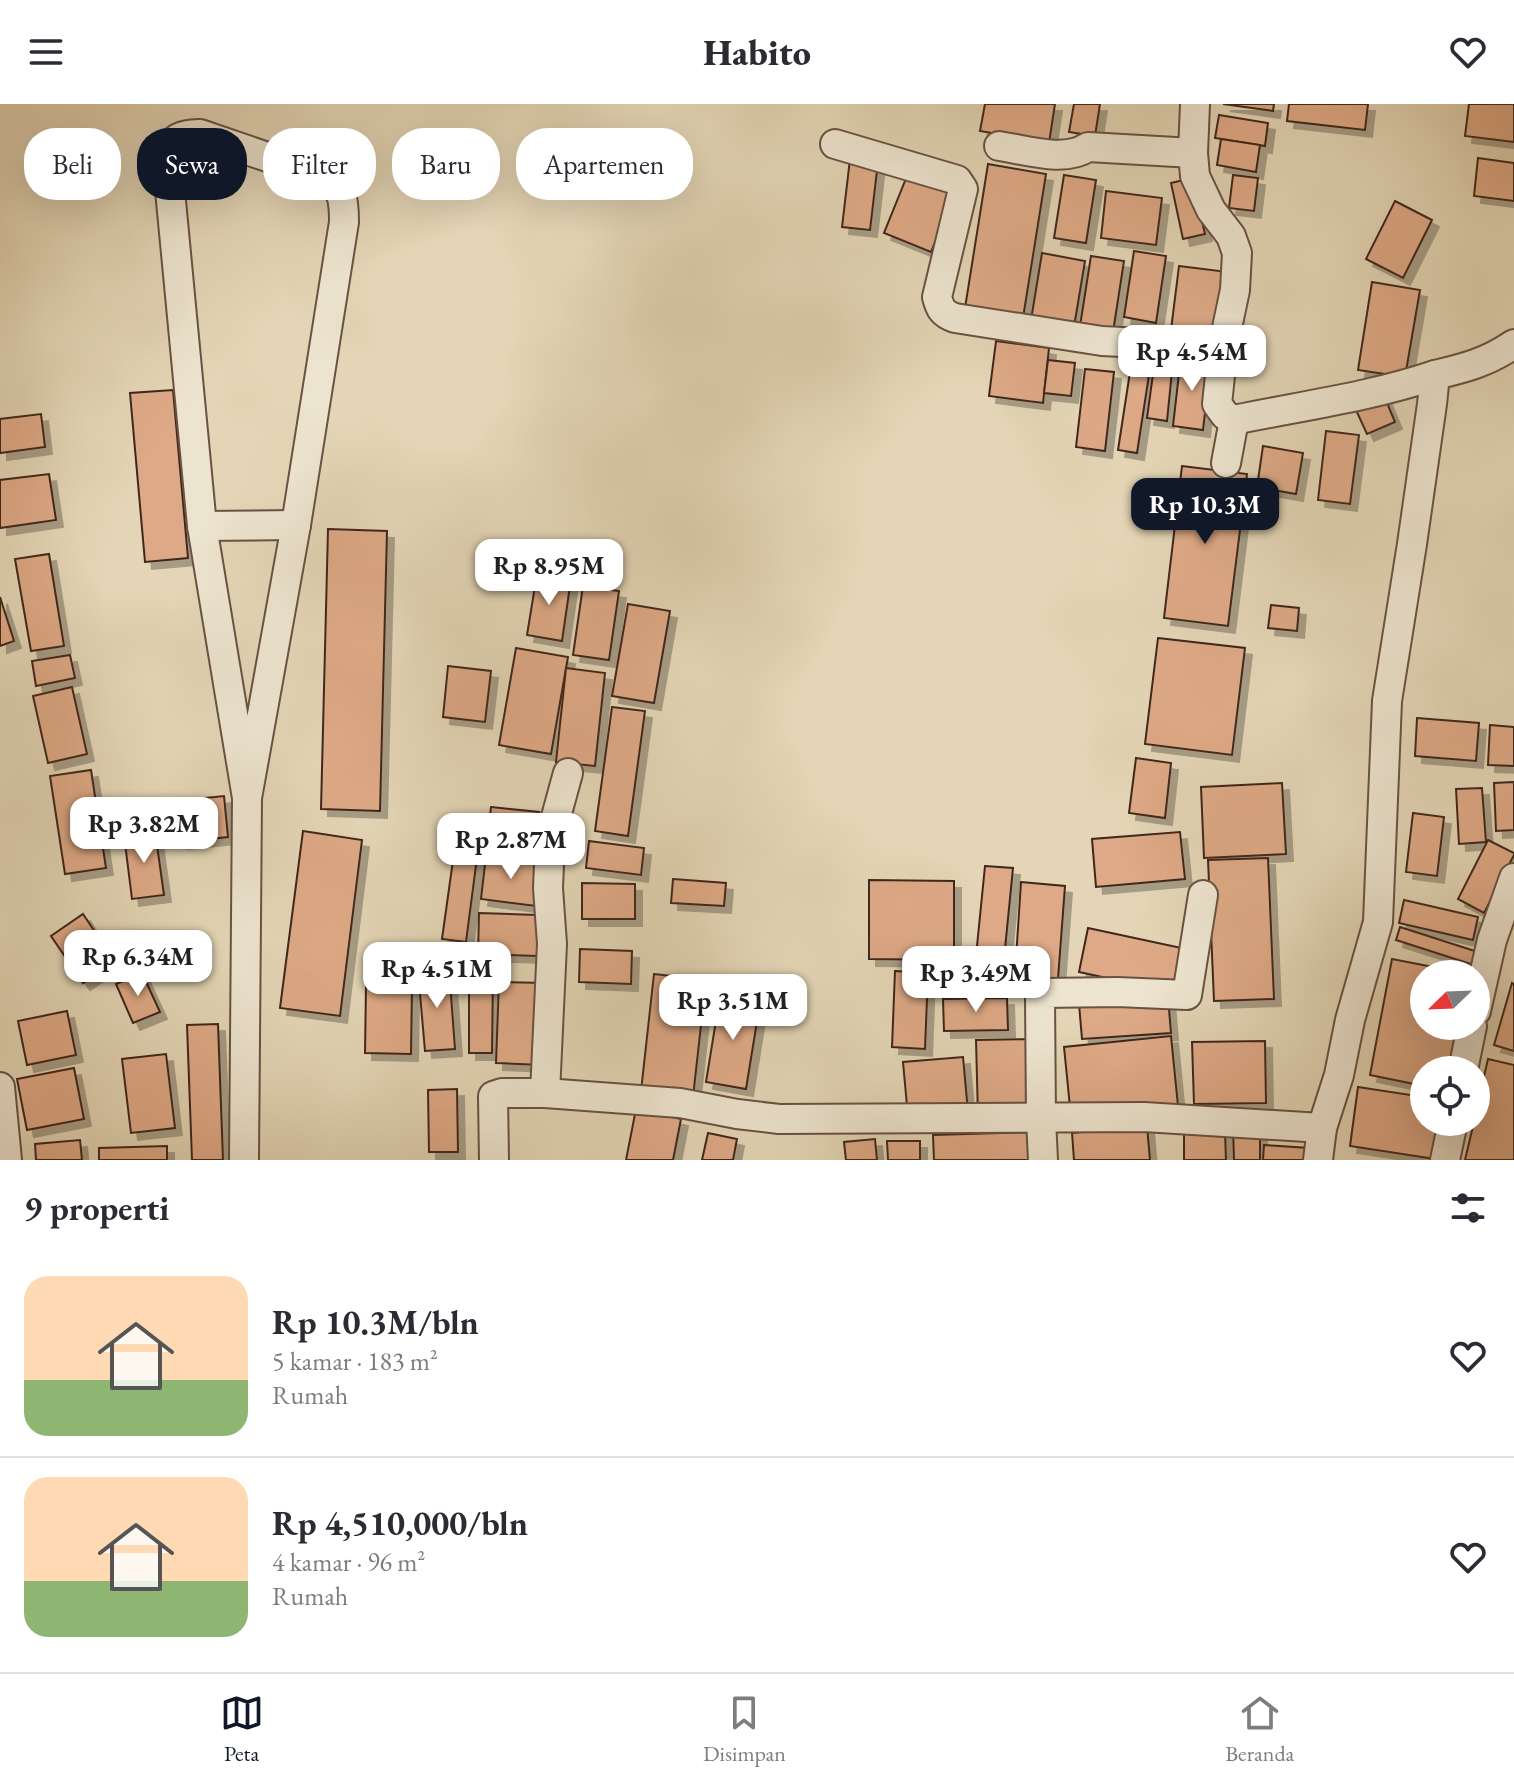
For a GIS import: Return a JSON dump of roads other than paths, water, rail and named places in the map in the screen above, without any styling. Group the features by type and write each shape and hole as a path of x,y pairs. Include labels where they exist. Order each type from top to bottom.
{"street":[{"path":"1195,104 1195,176 1211,210 1231,236 1237,253 1235,290 1223,347 1217,404 1225,415 1234,420 1386,389 1473,366 1514,344"},
{"path":"244,1160 247,798 296,525 344,222 343,199 333,182 200,134 178,137 167,159 202,526 247,798"},
{"path":"835,144 957,180 961,184 963,189 937,297 941,310 946,314 955,318 1102,341 1223,347"},
{"path":"999,146 1060,155 1079,153 1088,147 1193,153"},
{"path":"1318,1160 1322,1128 1339,1075 1350,1020 1378,922 1387,701 1435,375"},
{"path":"1226,463 1234,420"},
{"path":"202,526 296,525"},
{"path":"545,1093 552,944 548,888 550,839 568,773"},
{"path":"1487,960 1514,878"},
{"path":"1043,1160 1040,997 1044,993 1117,992 1187,995 1203,895"},
{"path":"0,1087 7,1160"},
{"path":"494,1160 493,1096 502,1093 545,1093 680,1103 779,1119 1144,1117 1322,1128"},
{"path":"1445,1160 1450,1136"}]}
